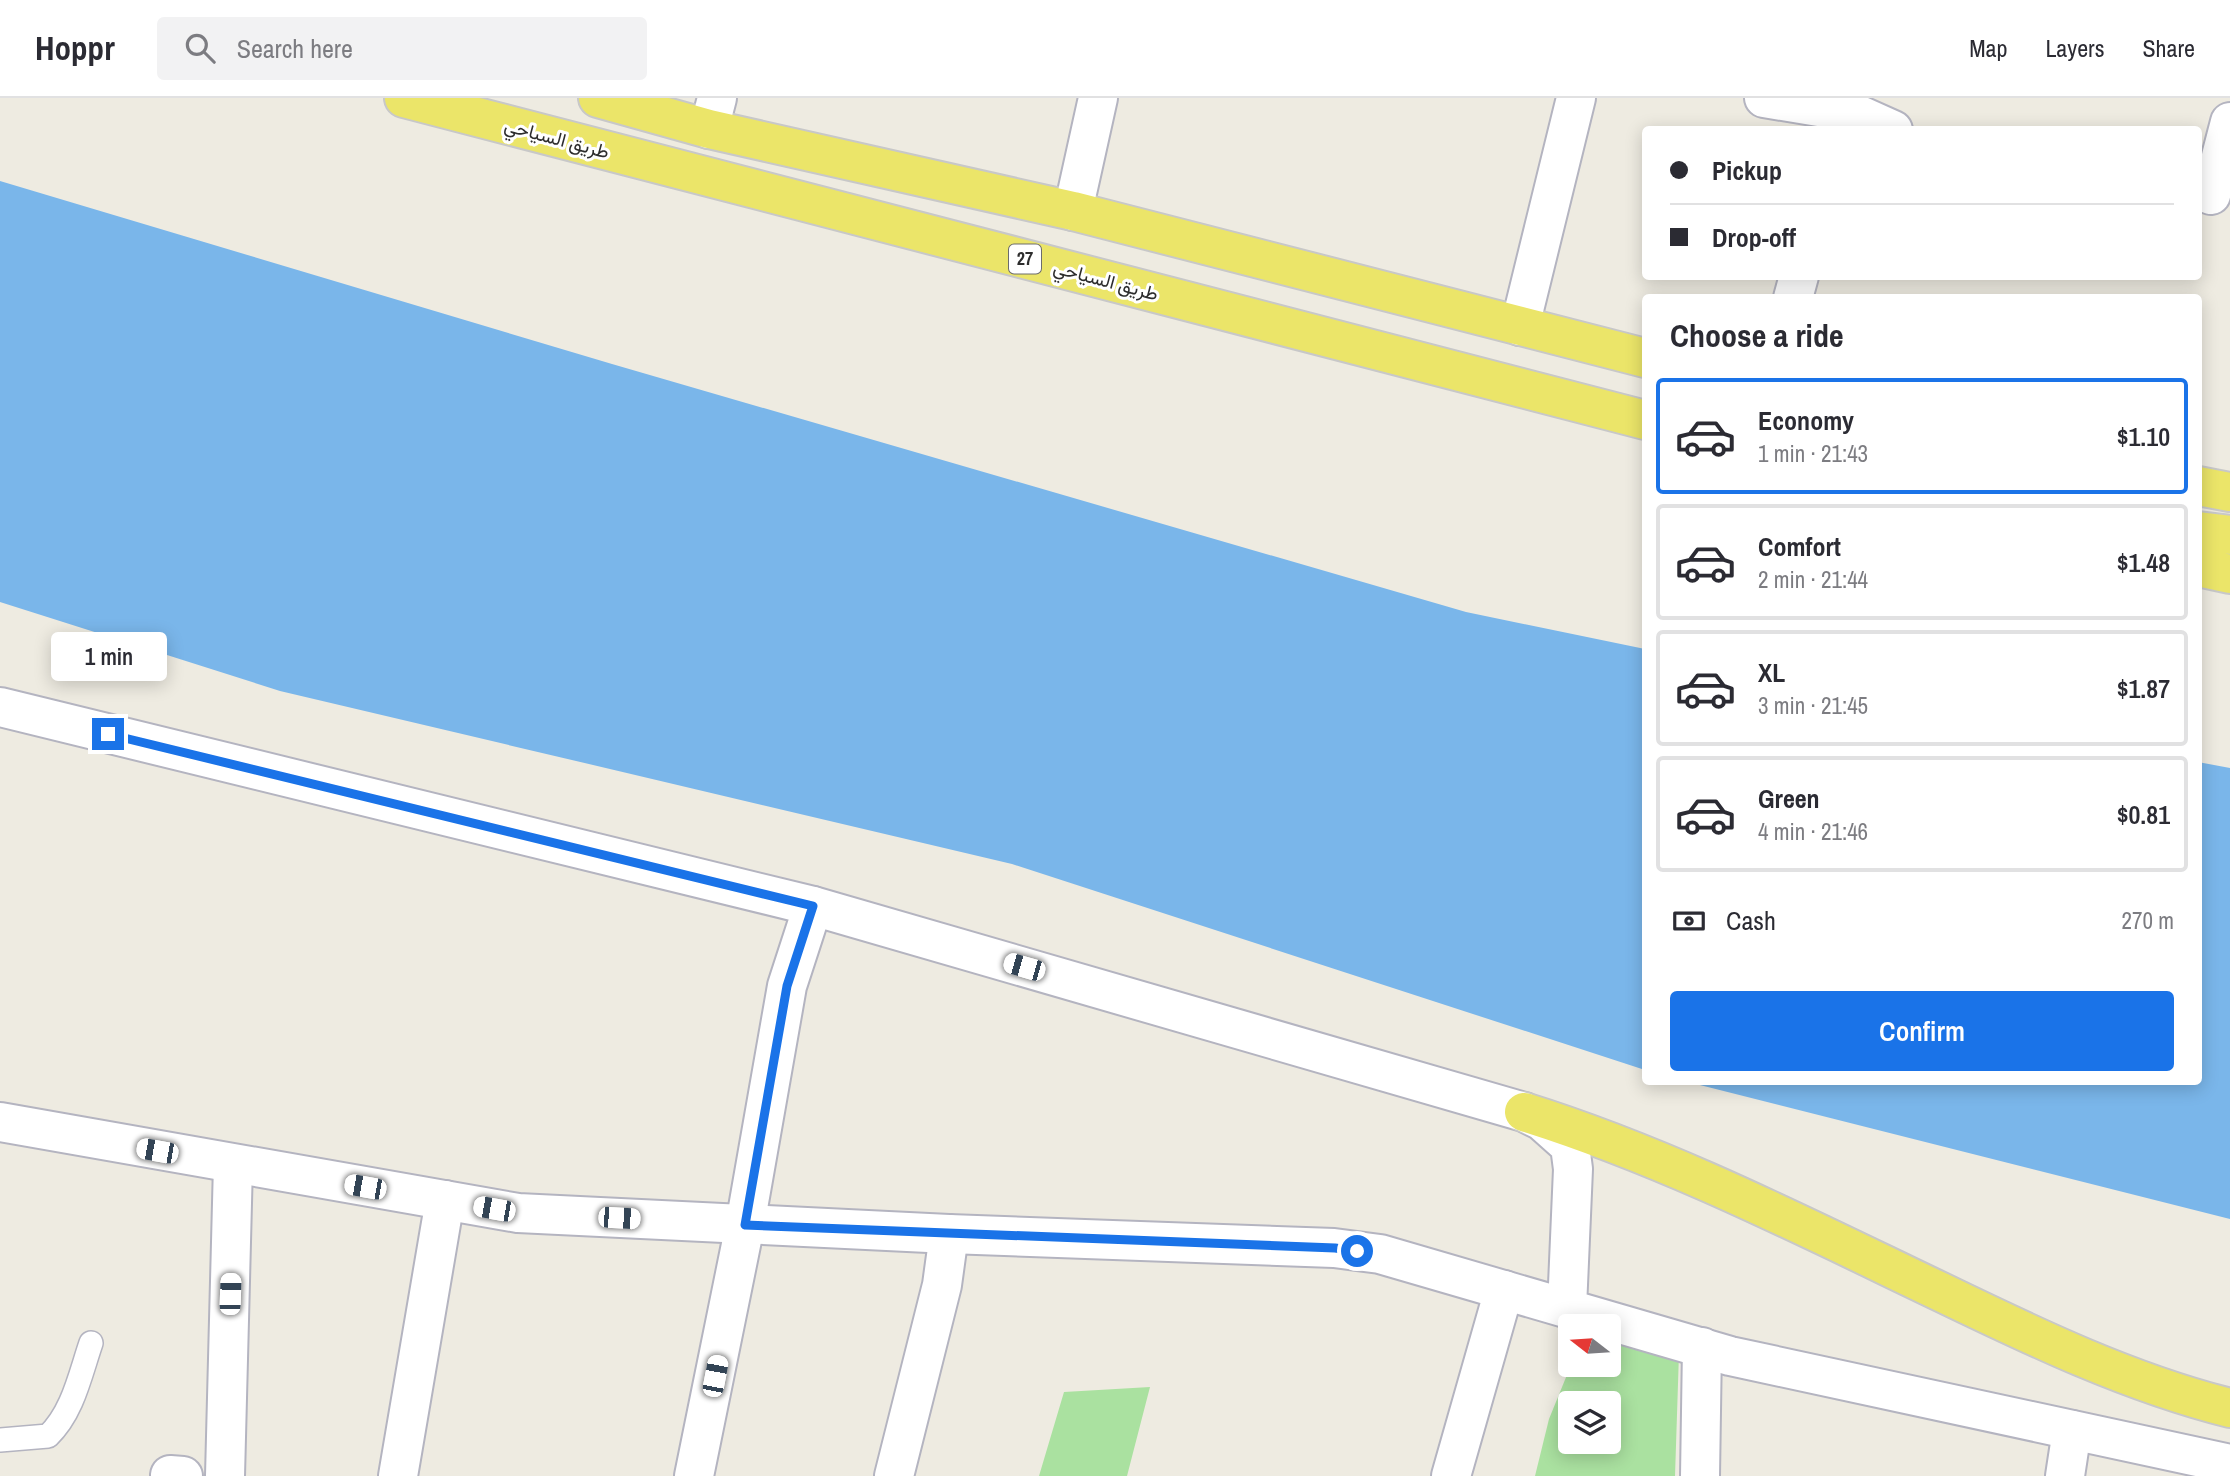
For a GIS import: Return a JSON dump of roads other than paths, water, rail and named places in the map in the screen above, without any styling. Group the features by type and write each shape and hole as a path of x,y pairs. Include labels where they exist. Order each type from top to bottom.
{"main road":[{"name":"طريق السياحي","path":"404,98 1640,419"},
{"path":"598,98 713,114 1073,211 1642,357"},
{"path":"1502,383 1520,326"},
{"path":"2202,487 2230,492"},
{"path":"2202,532 2230,535"},
{"path":"2202,568 2230,574"},
{"path":"1524,1112 1575,1128 1744,1199 2092,1361 2230,1408"}],"street":[{"path":"1073,211 1098,98"},
{"path":"1520,326 1576,98"},
{"path":"1765,98 1855,114 1884,126"},
{"path":"2213,195 2230,122"},
{"path":"0,707 813,906 1524,1112 1542,1121 1570,1146 1573,1169 1567,1308"},
{"path":"694,1476 745,1225 787,986 813,906"},
{"path":"0,1122 518,1213 949,1234 1335,1248 1380,1254 1730,1356 2230,1464"},
{"path":"225,1476 233,1164"},
{"path":"398,1476 444,1200"},
{"path":"894,1476 942,1285 949,1234"},
{"path":"1451,1476 1504,1290"},
{"path":"1700,1476 1702,1347"},
{"path":"2065,1476 2072,1430"}],"lane":[{"path":"0,1440 48,1436 60,1424 91,1343"}],"water":[{"path":"0,181 612,364 1466,612 1642,648 1642,1069 1012,864 280,691 0,602"},
{"path":"2202,763 2230,768 2230,1219 1700,1085 2202,1085"}]}
